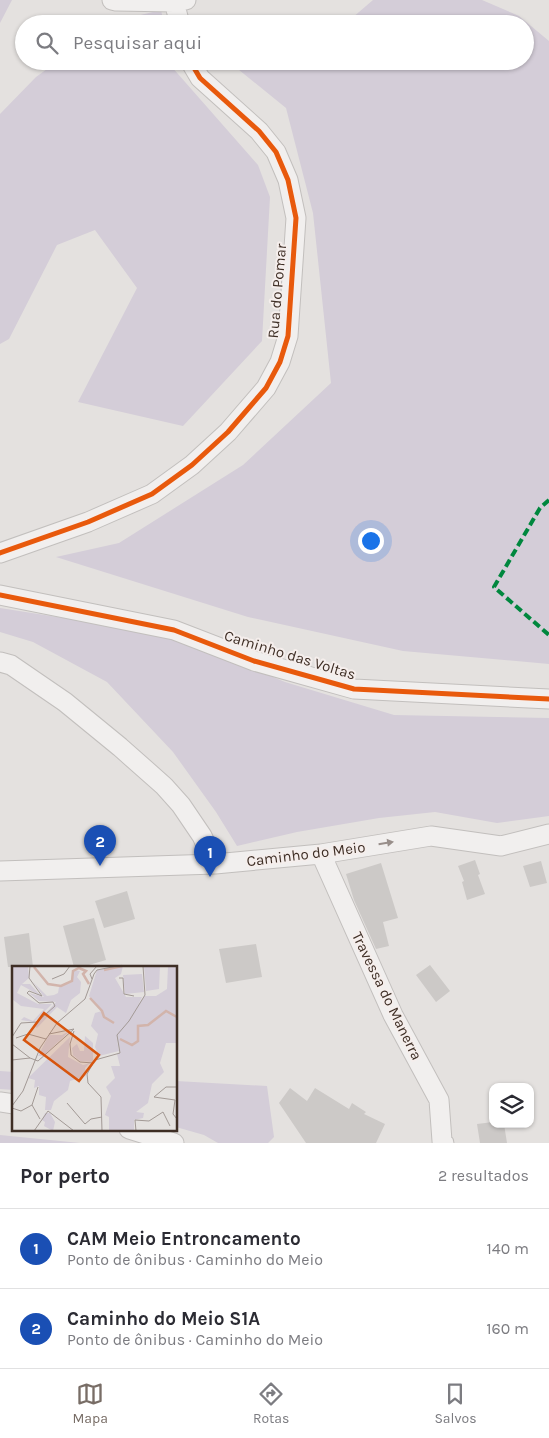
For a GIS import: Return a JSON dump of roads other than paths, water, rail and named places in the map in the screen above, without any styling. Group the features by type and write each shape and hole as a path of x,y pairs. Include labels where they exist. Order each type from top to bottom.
{"street":[{"path":"112,0 116,2 180,1 180,15"},
{"name":"Rua do Pomar","path":"0,553 88,522 152,494 192,465 228,432 266,388 280,362 288,336 296,218 288,180 276,152 259,130 200,78 195,70"},
{"name":"Caminho das Voltas","path":"0,595 174,630 254,661 354,688 549,699"},
{"path":"0,662 11,666 64,702 120,747 164,786 182,806 202,836 215,864"},
{"name":"Caminho do Meio","path":"0,871 215,864 321,854 431,836 501,846 549,834"},
{"name":"Travessa do Manerra","path":"321,854 393,1015 438,1100 443,1142"},
{"path":"132,1130 174,1143"}],"place":[{"name":"Caminho do Meio S1A","path":"100,866"},
{"name":"CAM Meio Entroncamento","path":"210,877"}]}
